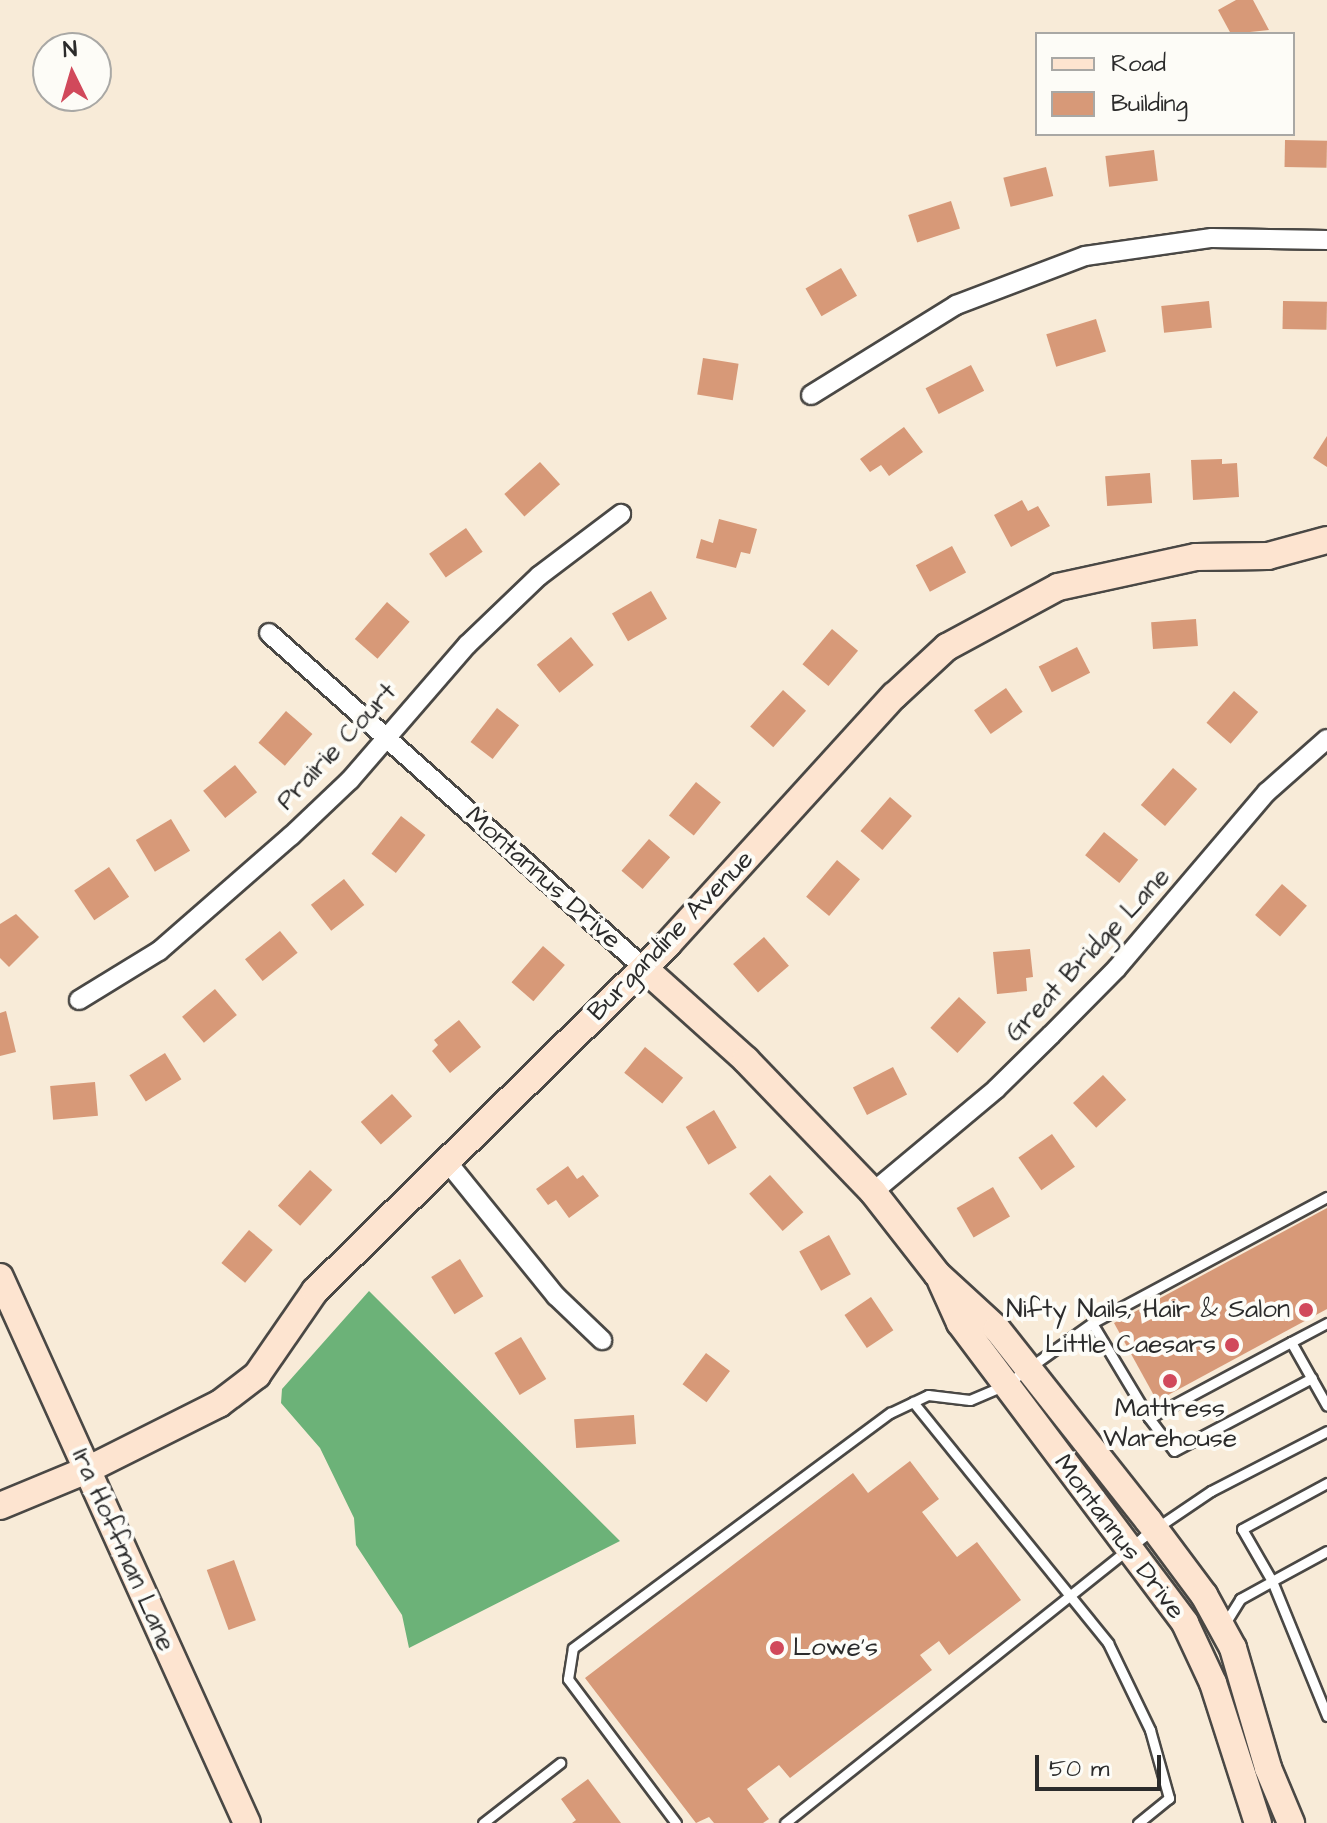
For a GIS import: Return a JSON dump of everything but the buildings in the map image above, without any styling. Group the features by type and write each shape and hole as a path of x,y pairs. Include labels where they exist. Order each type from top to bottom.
{"street":[{"path":"811,395 956,305 1085,256 1212,238 1327,240"},
{"name":"Prairie Court","path":"79,1000 159,951 340,789 383,737 539,576 621,514"},
{"name":"Burgandine Avenue","path":"0,1506 87,1470 219,1404 257,1375 315,1291 449,1164 644,968 894,696 947,647 1058,587 1196,557 1268,556 1327,540"},
{"name":"Montannus Drive","path":"269,633 746,1060 873,1192 937,1274 981,1311 1155,1529 1223,1627 1247,1684 1270,1776 1291,1823"},
{"name":"Great Bridge Lane","path":"873,1192 996,1089 1051,1035 1117,968 1267,792 1327,739"},
{"path":"449,1164 556,1296 602,1340"},
{"name":"Montannus Drive","path":"937,1274 960,1323 1129,1548 1200,1651 1258,1823"},
{"name":"Ira Hoffman Lane","path":"0,1277 247,1823"}],"lane":[{"path":"676,1823 568,1679 573,1648 890,1413 928,1395 970,1400 1005,1385 1092,1323 1327,1197"},
{"path":"1092,1323 1149,1418 1174,1451 1312,1378"},
{"path":"1149,1418 1327,1323"},
{"path":"1291,1342 1327,1406"},
{"path":"913,1402 1108,1643 1150,1730 1169,1798 1138,1823"},
{"path":"785,1823 1155,1529 1211,1491 1327,1431"},
{"path":"1327,1483 1242,1529 1272,1581 1327,1716"},
{"path":"1223,1627 1240,1599 1327,1551"},
{"path":"483,1823 560,1763"}],"green space":[{"path":"369,1291 620,1541 409,1648 402,1615 356,1545 354,1518 320,1448 281,1403 282,1389"}],"place":[{"name":"Nifty Nails, Hair & Salon","path":"1306,1310"},
{"name":"Little Caesars","path":"1232,1345"},
{"name":"Mattress Warehouse","path":"1170,1381"},
{"name":"Lowe's","path":"777,1648"}]}
